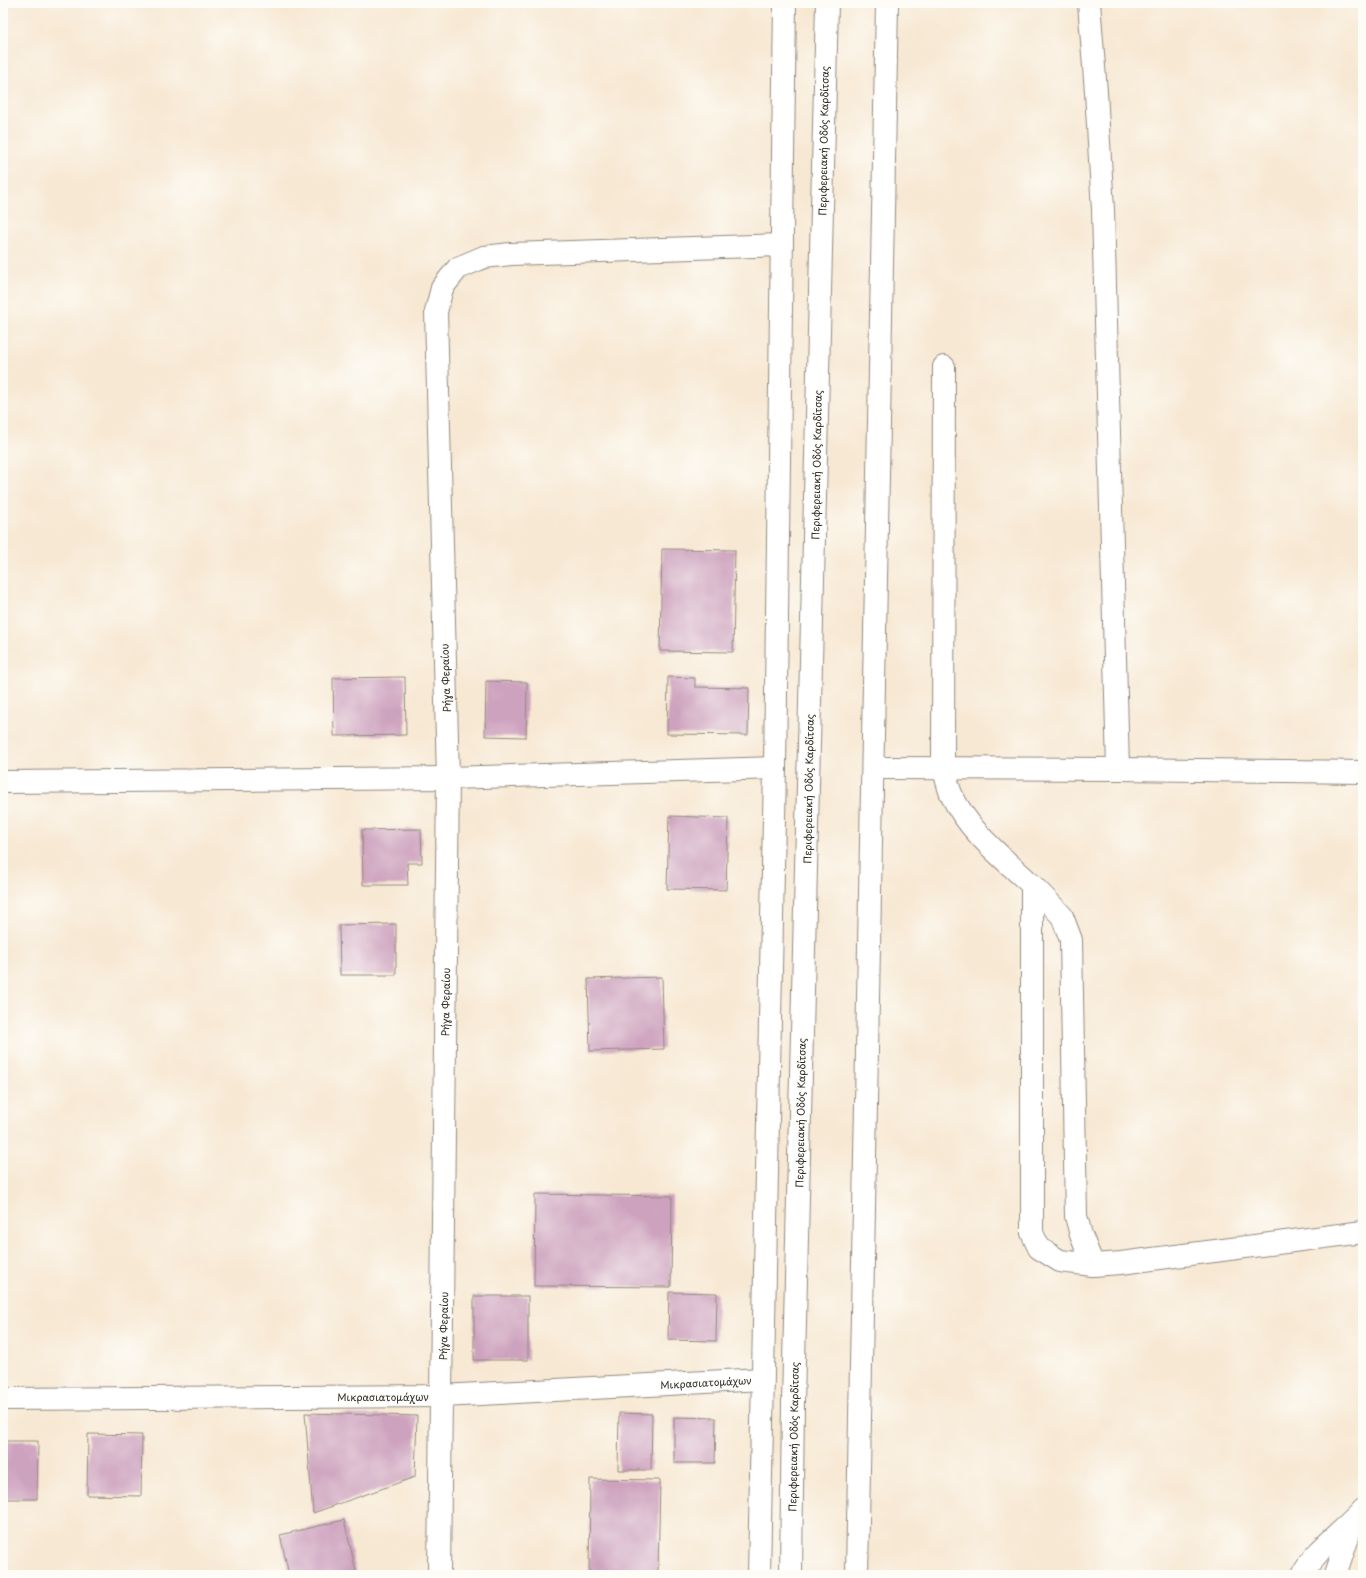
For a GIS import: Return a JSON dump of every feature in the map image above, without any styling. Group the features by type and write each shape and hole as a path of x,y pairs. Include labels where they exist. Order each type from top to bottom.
{"street":[{"path":"759,1575 776,768 785,3"},
{"path":"857,1575 887,3"},
{"path":"1089,3 1103,210 1118,769"},
{"name":"Περιφερειακή Οδός Καρδίτσας","path":"791,1575 794,1371 826,6"},
{"name":"Ρήγα Φεραίου","path":"439,1575 448,778 436,312 442,288 458,268 484,257 511,254 782,245"},
{"path":"944,367 943,768 951,794 963,814 981,838 1032,885 1062,916 1071,940 1076,1216 1081,1235 1093,1265"},
{"path":"3,782 448,778 776,768"},
{"path":"873,768 1363,772"},
{"path":"1032,885 1032,1233 1039,1248 1060,1262 1093,1265 1121,1263 1363,1232"},
{"name":"Μικρασιατομάχων","path":"3,1399 442,1396 762,1379"},
{"path":"1302,1575 1307,1564 1320,1550 1358,1516"},
{"path":"1335,1575 1358,1516"}],"building":[{"path":"662,549 735,550 733,652 660,651"},
{"path":"405,677 406,735 334,736 333,678"},
{"path":"668,677 695,678 695,687 749,688 748,735 667,734"},
{"path":"486,681 527,682 526,737 485,736"},
{"path":"669,816 728,818 726,890 667,889"},
{"path":"421,829 422,863 407,863 408,885 363,885 362,830"},
{"path":"396,924 396,975 340,975 339,925"},
{"path":"662,977 664,1049 590,1051 588,979"},
{"path":"535,1194 672,1196 671,1287 534,1286"},
{"path":"669,1292 717,1293 716,1341 668,1340"},
{"path":"474,1296 528,1296 528,1360 474,1360"},
{"path":"305,1413 417,1416 415,1477 313,1513"},
{"path":"619,1413 652,1414 651,1470 618,1470"},
{"path":"674,1417 716,1418 715,1463 674,1463"},
{"path":"88,1434 142,1435 141,1496 87,1495"},
{"path":"3,1441 38,1441 37,1499 3,1499"},
{"path":"590,1479 660,1480 658,1575 589,1575"},
{"path":"344,1520 357,1575 289,1575 280,1535"}]}
